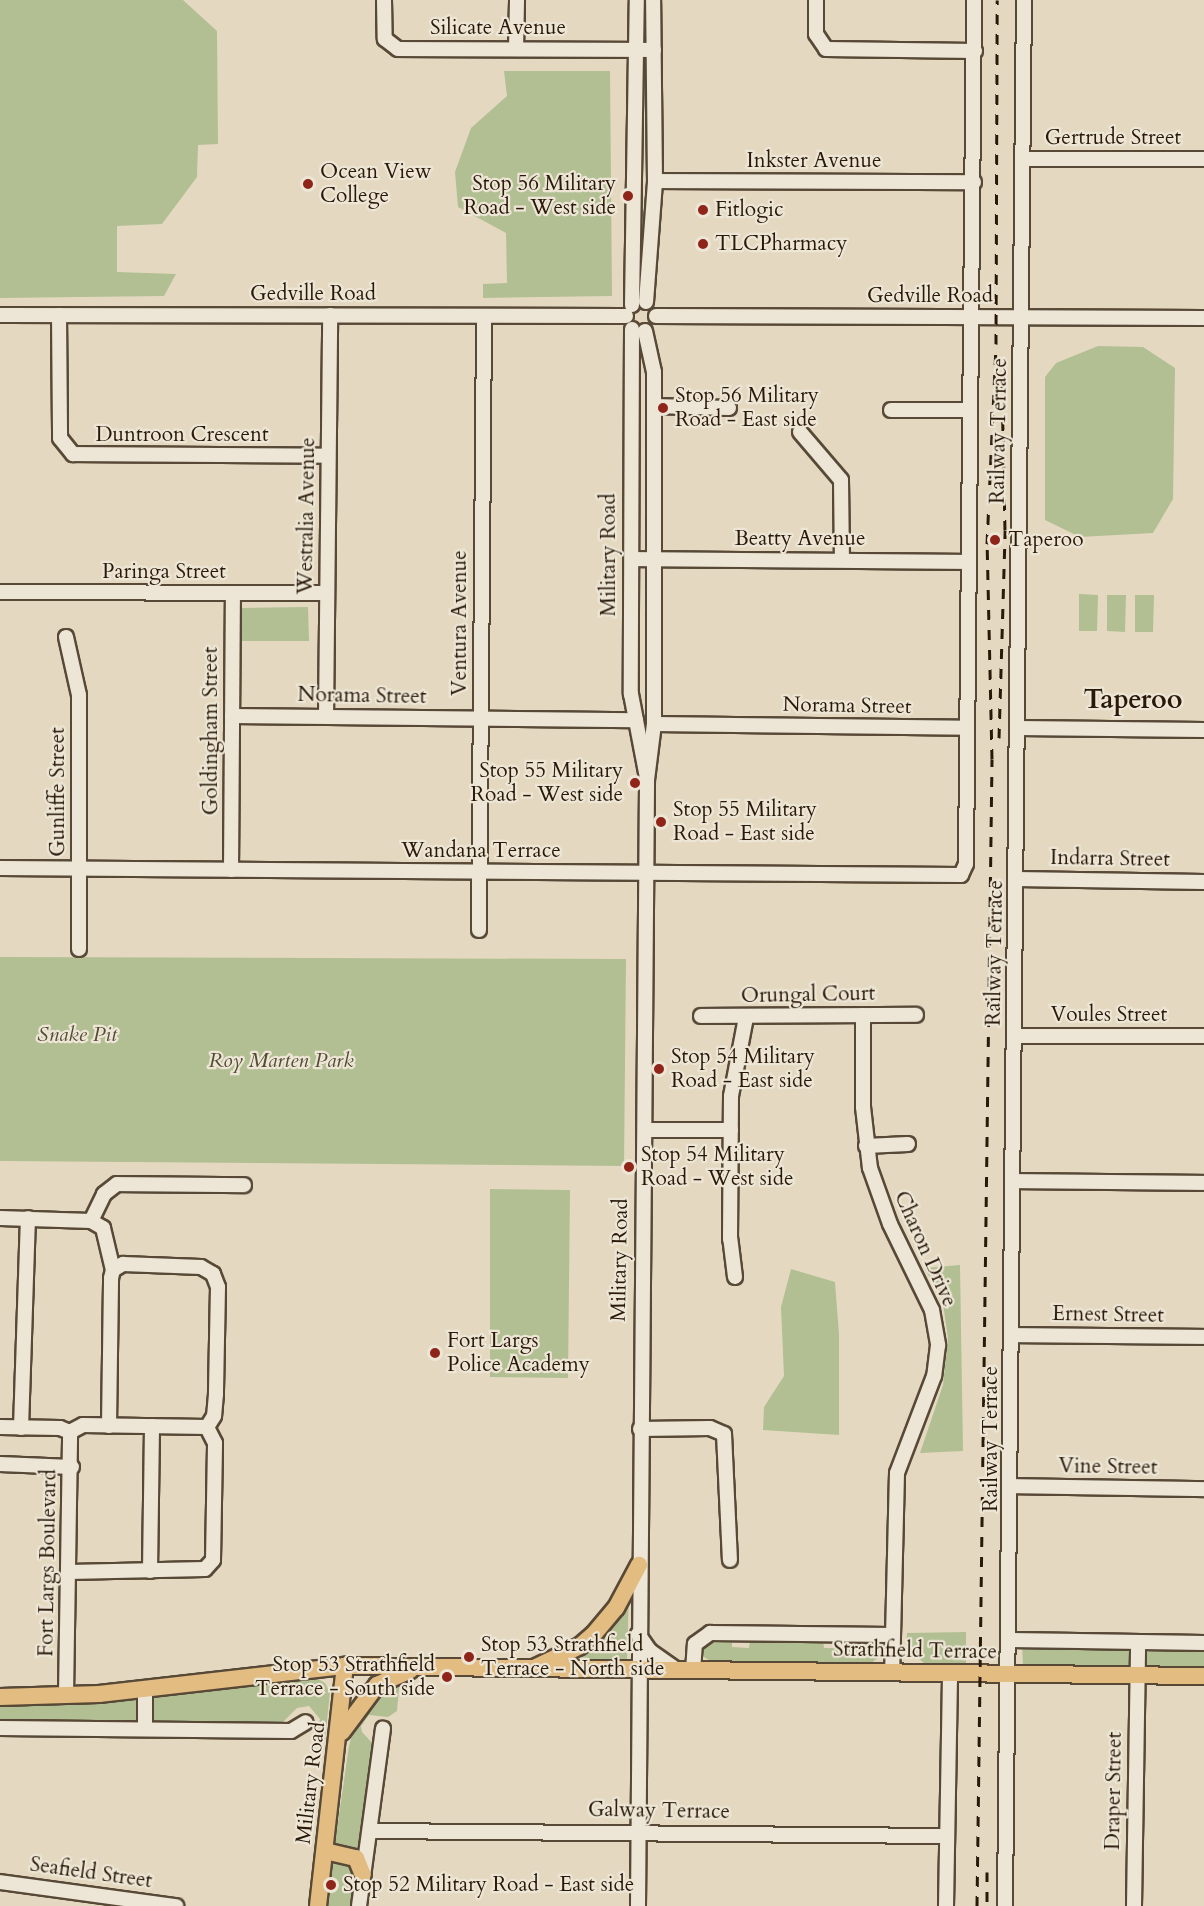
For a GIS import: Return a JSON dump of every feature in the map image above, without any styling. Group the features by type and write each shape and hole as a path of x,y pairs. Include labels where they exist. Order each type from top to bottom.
{"main road":[{"path":"532,1668 580,1646 594,1634 619,1603 639,1565"},
{"name":"Strathfield Terrace","path":"0,1697 66,1695 145,1688 345,1666 1204,1676"},
{"name":"Military Road","path":"318,1906 339,1736 345,1666"},
{"path":"339,1736 377,1685 419,1667"},
{"path":"325,1851 356,1858 363,1875"}],"street":[{"name":"Silicate Avenue","path":"384,0 384,33 393,48 654,50"},
{"path":"516,49 517,0"},
{"name":"Military Road","path":"637,0 632,694 647,780"},
{"path":"634,320 653,326 656,316 646,303 655,181 653,0"},
{"path":"816,0 816,34 826,49 975,51"},
{"name":"Railway Terrace","path":"962,875 966,864 968,317 973,303 974,0"},
{"name":"Railway Terrace","path":"1005,1906 1010,1640 1024,0"},
{"name":"Gertrude Street","path":"1023,159 1204,159"},
{"name":"Inkster Avenue","path":"655,181 974,182"},
{"name":"Gedville Road","path":"0,315 484,316 634,320 646,303"},
{"name":"Duntroon Crescent","path":"59,315 60,438 73,454 328,456"},
{"name":"Westralia Avenue","path":"326,717 330,315"},
{"name":"Ventura Avenue","path":"479,930 484,316"},
{"name":"Gedville Road","path":"656,316 1204,318"},
{"name":"Military Road","path":"634,320 654,372 654,724 647,780 646,1130 638,1634 638,1906"},
{"path":"654,406 729,408"},
{"path":"891,410 968,410"},
{"path":"800,432 841,480 842,560"},
{"name":"Beatty Avenue","path":"632,559 968,562"},
{"name":"Paringa Street","path":"0,592 327,593"},
{"name":"Goldingham Street","path":"231,870 233,593"},
{"name":"Gunliffe Street","path":"66,637 79,695 79,949"},
{"name":"Norama Street","path":"232,716 636,720"},
{"name":"Norama Street","path":"654,724 967,728"},
{"path":"1018,728 1204,729"},
{"name":"Wandana Terrace","path":"0,868 962,875"},
{"name":"Indarra Street","path":"1016,879 1204,882"},
{"name":"Charon Drive","path":"863,1015 866,1146 874,1186 932,1310 937,1330 934,1376 897,1473 891,1635 892,1673"},
{"name":"Orungal Court","path":"701,1016 916,1015"},
{"path":"735,1276 730,1239 731,1096 746,1017"},
{"name":"Voules Street","path":"1015,1036 1204,1036"},
{"path":"646,1130 731,1130"},
{"path":"866,1146 908,1144"},
{"path":"1014,1181 1204,1183"},
{"path":"91,1221 104,1194 117,1184 244,1185"},
{"path":"0,1218 91,1221 103,1228 113,1270 109,1426"},
{"path":"21,1428 28,1218"},
{"path":"113,1270 123,1264 201,1267 213,1274 218,1287 216,1394 214,1416 207,1427"},
{"name":"Ernest Street","path":"1012,1335 1204,1337"},
{"path":"0,1427 70,1432 83,1425 207,1427"},
{"path":"150,1571 152,1426"},
{"path":"69,1572 197,1571 205,1569 213,1560 214,1443 207,1427"},
{"path":"640,1429 710,1428 724,1434 729,1560"},
{"name":"Fort Largs Boulevard","path":"66,1695 72,1467 70,1432"},
{"path":"0,1464 72,1467"},
{"name":"Vine Street","path":"1011,1486 1204,1489"},
{"name":"Strathfield Terrace","path":"685,1670 695,1644 710,1633 891,1635"},
{"path":"638,1634 650,1651 685,1670"},
{"name":"Strathfield Terrace","path":"1010,1640 1204,1643"},
{"path":"1137,1676 1138,1643"},
{"path":"946,1906 950,1674"},
{"name":"Draper Street","path":"1134,1906 1137,1676"},
{"path":"145,1688 145,1729"},
{"path":"0,1728 291,1731 306,1722"},
{"path":"358,1906 371,1831 383,1729"},
{"name":"Galway Terrace","path":"371,1831 947,1836"},
{"name":"Seafield Street","path":"0,1882 176,1906"}],"green space":[{"path":"0,0 183,0 217,31 218,144 198,145 197,177 162,224 117,226 117,272 176,274 164,296 0,298"},
{"path":"504,71 610,71 612,296 483,298 483,284 507,283 506,233 458,207 455,172 471,128 507,96"},
{"path":"1098,346 1143,347 1175,368 1173,499 1153,533 1080,537 1045,520 1045,377 1056,363"},
{"path":"1079,594 1098,595 1097,631 1079,631"},
{"path":"1107,595 1126,595 1125,632 1107,631"},
{"path":"1135,595 1154,595 1153,632 1135,632"},
{"path":"308,607 309,641 238,641 238,608"},
{"name":"Roy Marten Park","path":"0,957 626,959 624,1166 0,1161"},
{"path":"490,1189 570,1190 568,1378 490,1377"},
{"path":"960,1265 963,1451 920,1453 943,1385 948,1338 942,1297 924,1268"},
{"path":"791,1269 835,1282 839,1334 839,1435 763,1430 764,1407 784,1376 781,1307"},
{"path":"629,1590 627,1660 565,1659"},
{"path":"966,1632 966,1664 925,1664 906,1647 907,1633"},
{"path":"708,1639 732,1639 732,1647 749,1648 750,1639 823,1640 824,1648 841,1648 841,1640 877,1640 883,1642 885,1653 871,1663 712,1662 699,1654 700,1645"},
{"path":"1022,1642 1131,1643 1131,1668 1023,1668"},
{"path":"1146,1645 1204,1646 1204,1667 1146,1667"},
{"path":"315,1677 325,1683 330,1692 325,1740 313,1740 320,1719 309,1706 297,1708 280,1725 155,1724 151,1720 152,1696"},
{"path":"400,1678 397,1711 388,1717 369,1715 361,1726 362,1732 375,1746 361,1857 335,1843 349,1746 355,1723 381,1686"},
{"path":"137,1697 138,1723 0,1723 0,1702"},
{"path":"333,1860 350,1860 357,1873 353,1906 327,1906"}],"railway":[{"path":"977,1906 992,759 987,544 996,344 997,0"},
{"path":"999,738 1005,530 1002,381"},
{"path":"987,1872 987,1906"}],"place":[{"name":"Ocean View College","path":"308,184"},
{"name":"Stop 56 Military Road - West side","path":"628,196"},
{"name":"Fitlogic","path":"703,210"},
{"name":"TLCPharmacy","path":"703,244"},
{"name":"Stop 56 Military Road - East side","path":"663,408"},
{"name":"Taperoo","path":"995,540"},
{"name":"Stop 55 Military Road - West side","path":"635,783"},
{"name":"Stop 55 Military Road - East side","path":"661,822"},
{"name":"Stop 54 Military Road - East side","path":"659,1069"},
{"name":"Stop 54 Military Road - West side","path":"629,1167"},
{"name":"Fort Largs Police Academy","path":"435,1353"},
{"name":"Stop 53 Strathfield Terrace - North side","path":"469,1657"},
{"name":"Stop 53 Strathfield Terrace - South side","path":"447,1677"},
{"name":"Stop 52 Military Road - East side","path":"331,1885"}],"district":[{"name":"Taperoo","path":"1133,700"}],"park label":[{"name":"Snake Pit","path":"77,1035"}]}
